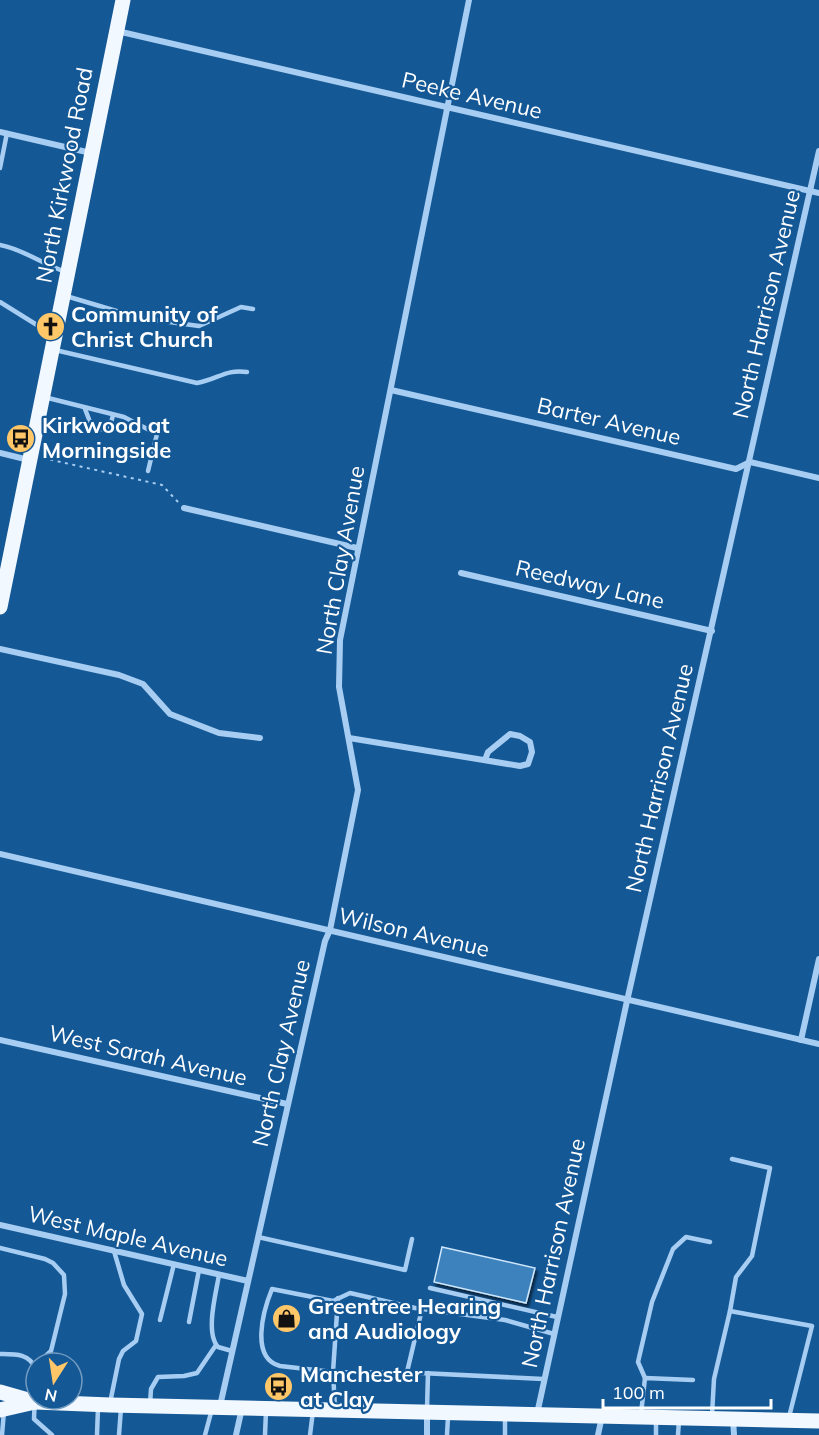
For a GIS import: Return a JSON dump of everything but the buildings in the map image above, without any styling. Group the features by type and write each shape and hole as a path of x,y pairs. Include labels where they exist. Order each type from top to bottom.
{"main road":[{"name":"North Kirkwood Road","path":"0,607 123,0"},
{"path":"0,1392 24,1399"},
{"path":"2,1410 24,1404"},
{"path":"84,1404 819,1421"}],"street":[{"name":"North Clay Avenue","path":"216,1407 232,1351 287,1104 325,941 330,930 358,790 339,687 339,663 357,548 469,0"},
{"name":"Peeke Avenue","path":"117,31 819,193"},
{"path":"4,133 92,153"},
{"name":"North Harrison Avenue","path":"537,1414 627,1001 819,151"},
{"name":"Barter Avenue","path":"391,390 736,469 750,462 819,478"},
{"path":"0,453 31,458"},
{"path":"184,508 357,548"},
{"name":"Reedway Lane","path":"461,573 712,631"},
{"path":"0,649 119,675 144,684 170,714 219,733 260,738"},
{"path":"349,738 511,765 528,764 532,752 530,742 520,736 510,734 488,752 485,760"},
{"name":"Wilson Avenue","path":"0,854 819,1044"},
{"path":"801,1040 819,959"},
{"name":"West Sarah Avenue","path":"0,1040 287,1104"},
{"name":"West Maple Avenue","path":"0,1225 248,1281"},
{"path":"237,1435 243,1408"},
{"path":"427,1412 427,1435"},
{"path":"598,1435 602,1416"},
{"path":"733,1419 734,1435"}],"lane":[{"path":"0,168 4,133"},
{"path":"0,245 19,249 24,255 42,264 68,273"},
{"path":"63,296 140,318 200,326 241,306 253,309"},
{"path":"0,302 54,343 197,383 213,380 231,370 248,372"},
{"path":"42,397 113,415 143,425 157,434 148,471"},
{"path":"85,408 92,427 109,431 113,415"},
{"path":"711,1418 714,1379 736,1277 752,1256 770,1168 732,1159"},
{"path":"258,1237 405,1270 412,1239"},
{"path":"640,1416 645,1378 638,1362 652,1302 673,1249 686,1238 710,1242"},
{"path":"0,1248 45,1258 60,1268 64,1275 65,1294 51,1351"},
{"path":"97,1435 110,1405 119,1359 123,1351 136,1341 142,1314 124,1285 114,1251"},
{"path":"160,1320 174,1264"},
{"path":"189,1322 199,1270"},
{"path":"150,1406 151,1389 155,1380 159,1377 197,1373 216,1345 213,1317 219,1275"},
{"path":"430,1288 557,1317"},
{"path":"543,1379 407,1372 333,1372 272,1364 260,1344 272,1289 333,1300 350,1293 423,1309 515,1323 554,1334"},
{"path":"335,1410 333,1372 338,1298"},
{"path":"407,1372 423,1309"},
{"path":"730,1311 812,1326 789,1420"},
{"path":"216,1345 232,1351"},
{"path":"0,1354 24,1356"},
{"path":"427,1412 428,1373"},
{"path":"645,1378 693,1380"},
{"path":"110,1405 119,1435"},
{"path":"205,1435 216,1407"},
{"path":"265,1435 266,1408"},
{"path":"310,1435 313,1409"},
{"path":"2,1410 2,1435"},
{"path":"34,1411 34,1419 52,1435"},
{"path":"447,1435 448,1412"},
{"path":"505,1435 506,1413"},
{"path":"656,1417 656,1435"},
{"path":"678,1435 679,1417"}],"path":[{"path":"31,458 162,485 184,508"}],"place":[{"name":"Community of Christ Church","path":"50,327"},
{"name":"Kirkwood at Morningside","path":"21,438"},
{"name":"Greentree Hearing and Audiology","path":"287,1319"},
{"name":"Manchester at Clay","path":"279,1387"}]}
